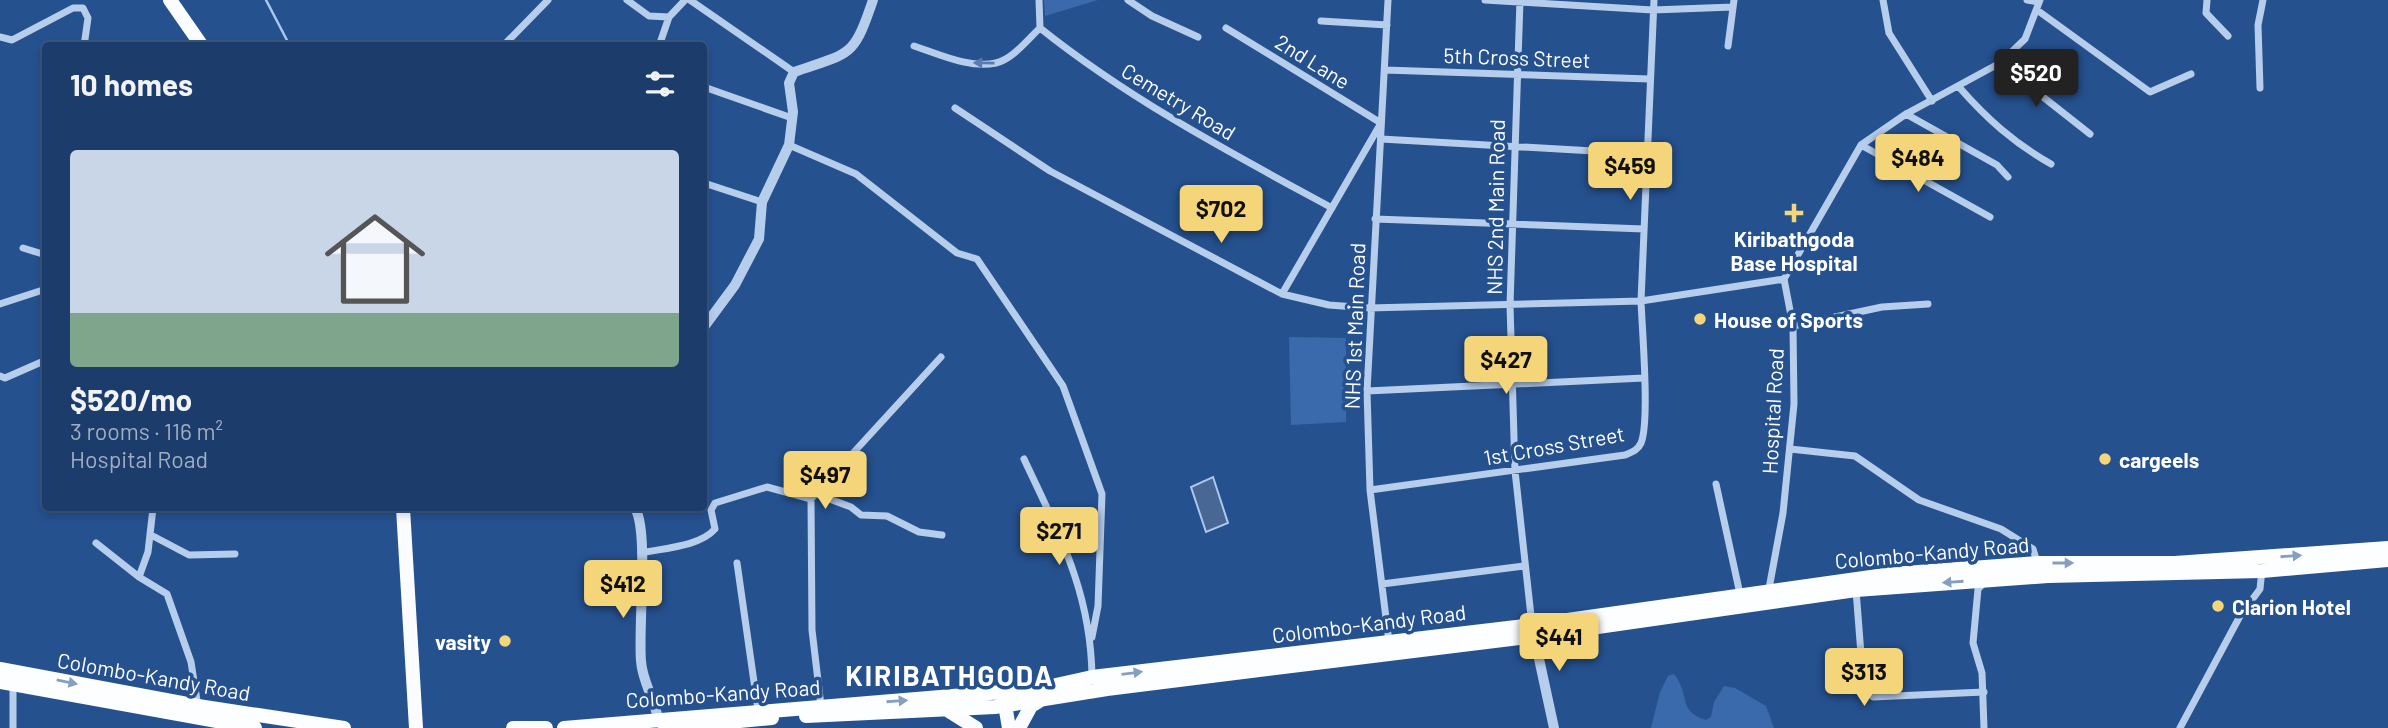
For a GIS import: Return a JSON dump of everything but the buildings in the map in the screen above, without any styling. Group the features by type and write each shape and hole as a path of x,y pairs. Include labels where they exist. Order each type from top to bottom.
{"highway":[{"name":"Colombo-Kandy Road","path":"1533,631 1740,594 1856,590 1988,573 2038,563 2262,565 2388,548"},
{"name":"Colombo-Kandy Road","path":"564,728 949,711 1001,702 1038,689 1092,677 1533,631 1892,574 2388,560"},
{"name":"Colombo-Kandy Road","path":"763,719 821,706 1039,701 1390,648"},
{"name":"Colombo-Kandy Road","path":"7,677 198,712 344,728"},
{"name":"Colombo-Kandy Road","path":"198,712 255,728"},
{"path":"513,728 546,728"}],"main road":[{"path":"170,0 199,42"},
{"path":"403,511 416,728"},
{"path":"1019,728 1031,706 1039,701"},
{"path":"1000,728 1001,702"},
{"path":"1001,702 1009,728"},
{"path":"949,711 976,728"}],"street":[{"path":"507,42 548,0"},
{"path":"627,0 649,16 669,17"},
{"path":"660,42 669,17 685,0"},
{"path":"690,0 794,72"},
{"path":"707,323 735,285 755,251 759,239 762,202 789,145 792,118 789,83 794,72 851,50 861,37 873,0"},
{"path":"914,46 967,63 997,63 1012,54 1040,28 1039,0"},
{"path":"1128,0 1152,16 1198,37"},
{"name":"NHS 1st Main Road","path":"1388,0 1367,391 1370,489 1390,648"},
{"path":"1485,0 1590,3 1653,10 1734,4 1728,46"},
{"name":"1st Cross Street","path":"1370,489 1625,456 1636,451 1642,441 1644,378 1641,301 1654,0"},
{"path":"1883,0 1889,33 1932,100"},
{"path":"2026,0 2039,4 2150,92 2191,74"},
{"path":"2207,0 2206,13 2228,36"},
{"path":"2260,88 2258,25 2263,0"},
{"name":"NHS 2nd Main Road","path":"1520,1 1510,305 1515,471 1533,631"},
{"path":"955,108 1050,171 1282,293 1329,305 1370,308 1641,301 1784,279 1861,145 1906,114 2000,63 2025,39 2039,4"},
{"path":"0,37 12,40 73,8 83,8 88,18 84,42"},
{"path":"1321,21 1387,25"},
{"name":"Cemetry Road","path":"1040,28 1090,68 1147,104 1332,208"},
{"name":"2nd Lane","path":"1226,28 1381,124"},
{"path":"2000,63 2090,134"},
{"name":"5th Cross Street","path":"1385,71 1649,79"},
{"path":"1959,87 1988,120 2019,146 2051,164"},
{"path":"707,88 792,118"},
{"path":"1906,114 1997,165 2008,177"},
{"path":"1282,293 1381,124"},
{"path":"1381,139 1646,154"},
{"path":"789,145 856,174 957,253 977,259 1063,386 1102,494 1098,606 1091,637"},
{"path":"1861,145 1990,217"},
{"path":"707,184 762,202"},
{"path":"1375,219 1644,229"},
{"path":"23,248 42,254"},
{"name":"Hospital Road","path":"1768,595 1783,513 1794,404 1793,326 1784,279"},
{"path":"0,304 42,290"},
{"path":"1793,326 1882,307 1928,303"},
{"path":"821,706 812,630 814,496 941,356"},
{"path":"0,376 5,378 42,362"},
{"path":"1367,391 1513,382 1644,378"},
{"path":"1790,449 1855,456 1919,500 2001,528 2033,549 2038,563"},
{"path":"1024,458 1073,563 1091,637 1092,677"},
{"path":"1716,484 1740,594"},
{"path":"641,552 684,544 711,534 715,529 711,510 715,503 767,487 814,496 851,507 860,515 887,516 919,532 942,535"},
{"path":"139,577 151,535 153,511"},
{"path":"636,511 643,540 641,664 662,723"},
{"path":"151,535 189,555 235,554"},
{"path":"96,543 170,598 191,662 198,712"},
{"path":"737,564 763,719"},
{"path":"2180,728 2240,616 2260,589 2262,565"},
{"path":"1382,584 1524,566"},
{"path":"1984,728 1984,692 1973,643 1978,589 1988,573"},
{"path":"1856,590 1863,680 1873,697 1984,692"},
{"path":"1533,631 1554,728"},
{"path":"7,677 13,728"}],"shaded area":[{"path":"1044,0 1098,0 1045,16"},
{"path":"1289,337 1346,338 1346,422 1291,425"},
{"path":"1213,477 1228,523 1206,532 1191,487"},
{"path":"1674,674 1688,707 1697,716 1706,720 1711,717 1714,702 1724,686 1735,688 1766,706 1774,728 1651,728 1660,692 1668,676"}],"waterway":[{"path":"266,0 288,42"}],"place":[{"name":"Kiribathgoda Base Hospital","path":"1794,213"},
{"name":"House of Sports","path":"1700,319"},
{"name":"cargeels","path":"2105,459"},
{"name":"Clarion Hotel","path":"2218,606"},
{"name":"vasity","path":"505,641"}],"district":[{"name":"KIRIBATHGODA","path":"950,675"}]}
